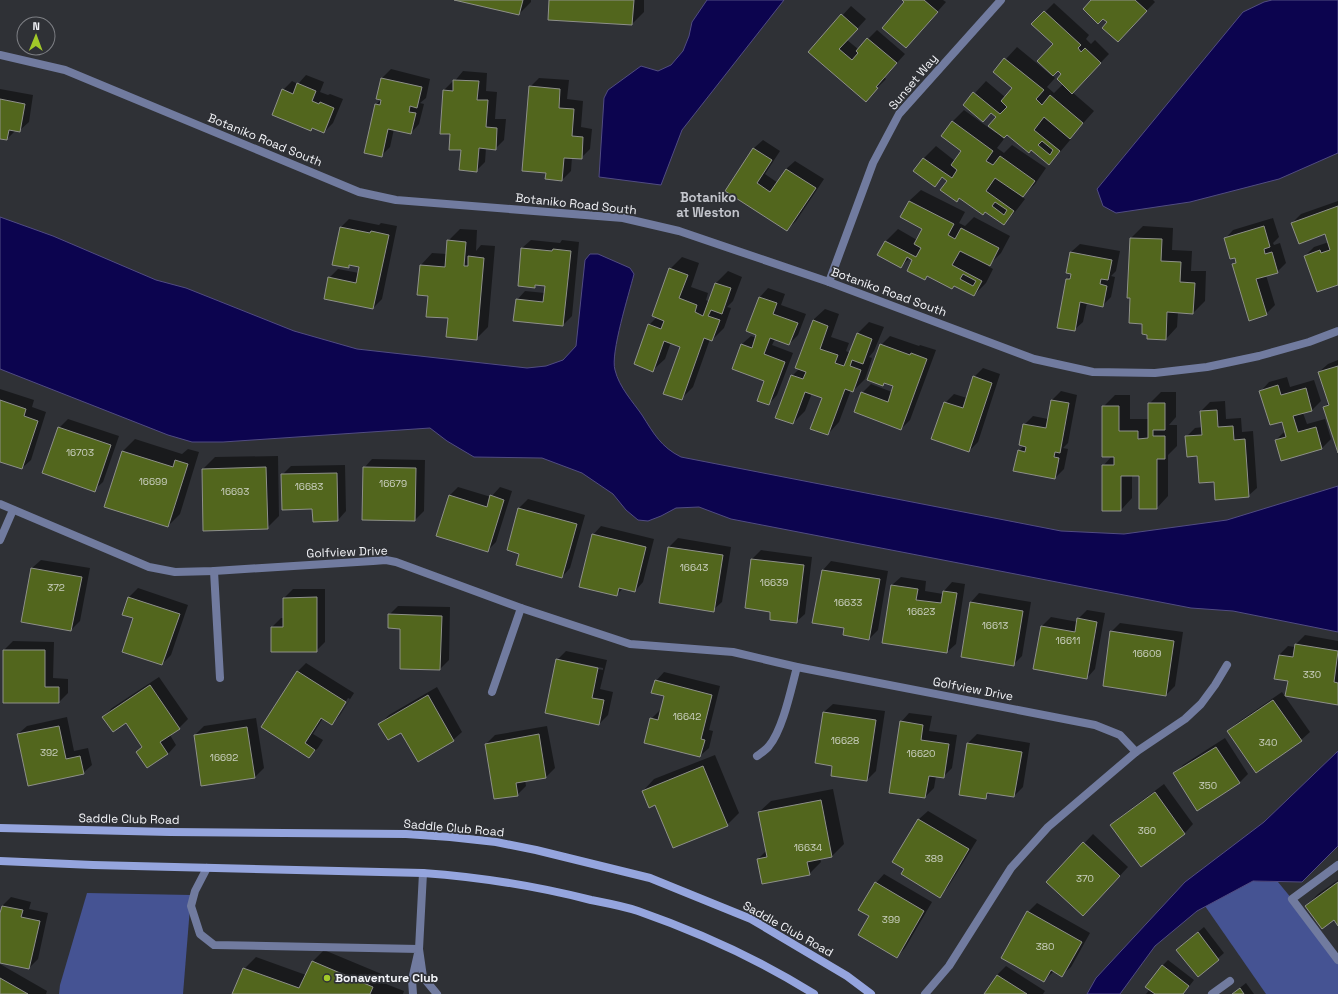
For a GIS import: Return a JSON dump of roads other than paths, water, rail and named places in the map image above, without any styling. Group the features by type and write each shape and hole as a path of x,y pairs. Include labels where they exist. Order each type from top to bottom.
{"street":[{"name":"Sunset Way","path":"829,282 873,163 900,114 1001,0"},
{"name":"Botaniko Road South","path":"0,55 65,70 359,192 396,200 623,218 679,231 829,282 1034,359 1093,372 1155,373 1207,367 1259,356 1309,342 1338,331"},
{"name":"Golfview Drive","path":"0,504 149,567 175,572 214,571 386,560 407,565 521,608 630,644 733,652 797,667 1095,725 1120,735 1136,752"},
{"path":"0,540 13,510"},
{"path":"214,571 220,678"},
{"path":"492,692 521,608"},
{"path":"925,994 949,966 1011,868 1048,827 1136,752 1185,719 1201,704 1227,666"},
{"path":"757,756 768,748 776,734 797,667"},
{"name":"Saddle Club Road","path":"0,828 147,832 406,834 496,842 523,847 650,878 751,919 847,976 872,994"},
{"path":"0,861 93,865 423,873 469,877 518,884 568,894 637,911 713,941 794,982 814,994"},
{"path":"1338,865 1292,899 1338,960"},
{"path":"207,868 195,891 191,906 200,934 214,945 418,949"},
{"path":"412,994 412,980 418,949 423,873"},
{"path":"418,949 423,977 436,994"},
{"path":"1212,994 1230,981"}],"place":[{"name":"Bonaventure Club","path":"327,978"}],"district":[{"name":"Botaniko at Weston","path":"708,204"}]}
